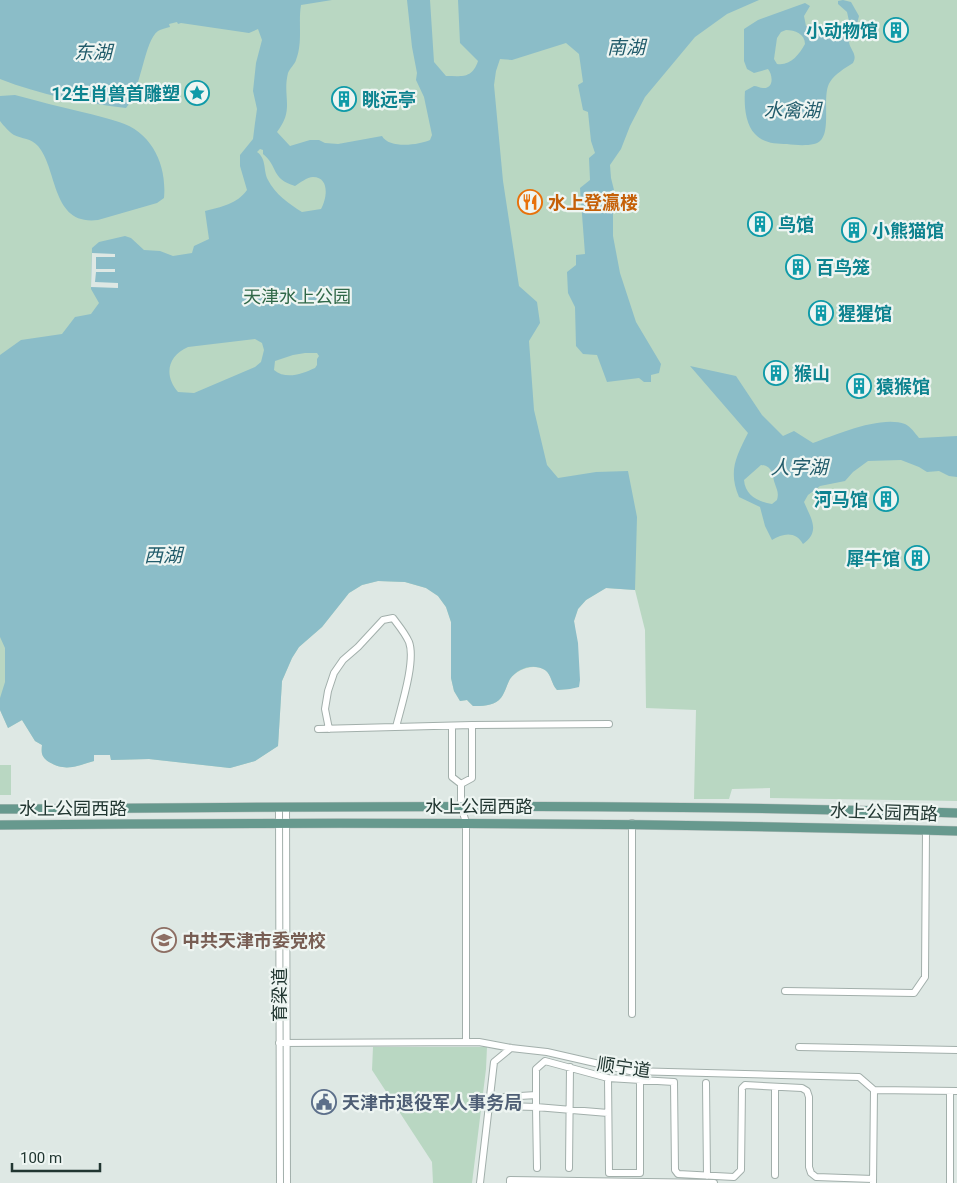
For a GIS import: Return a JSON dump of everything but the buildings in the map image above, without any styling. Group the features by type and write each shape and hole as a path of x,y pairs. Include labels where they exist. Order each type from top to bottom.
{"main road":[{"name":"水上公园西路","path":"0,809 282,807 748,808 957,813"},
{"name":"水上公园西路","path":"0,825 466,822 632,823 957,830"}],"street":[{"path":"329,729 325,709 334,673 343,660 383,620 388,618 394,618 410,644 408,682 396,728"},
{"path":"318,729 609,724"},
{"path":"461,784 472,778 472,725"},
{"path":"452,726 452,777 461,784"},
{"path":"461,784 461,807 466,822 466,1042"},
{"path":"282,807 283,1043 287,1183"},
{"path":"632,823 632,1014"},
{"path":"785,991 914,992 925,977 926,830"},
{"name":"顺宁道","path":"283,1043 479,1042 547,1052 630,1071 859,1078 874,1090"},
{"name":"育梁道","path":"280,1183 283,1043"},
{"path":"799,1046 957,1050"},
{"path":"480,1183 494,1062 511,1048"},
{"path":"537,1168 536,1069 545,1060 608,1078 674,1082 675,1170 678,1174 734,1177 741,1170 742,1088 745,1085 802,1088 807,1091 809,1097 808,1167 810,1173 816,1177 834,1180 873,1181 874,1090 954,1091 950,1183"},
{"path":"569,1168 570,1067"},
{"path":"608,1078 609,1173 640,1173 640,1080"},
{"path":"706,1083 708,1176"},
{"path":"775,1086 775,1175"},
{"path":"536,1095 504,1097 504,1106 608,1113"},
{"path":"489,1104 504,1103"},
{"path":"510,1183 510,1180 714,1183"}],"green space":[{"name":"天津水上公园","path":"0,0 957,0 957,801 770,798 770,788 732,789 729,799 694,799 696,710 646,708 645,630 635,590 606,588 586,600 578,609 574,621 575,631 570,689 557,690 545,670 531,667 513,675 503,695 496,702 473,706 467,700 460,701 454,691 451,678 451,622 446,607 438,596 426,588 405,582 378,581 362,585 349,593 322,627 299,647 282,681 278,746 255,761 230,768 149,759 111,760 110,755 94,755 94,761 71,767 61,767 45,759 42,755 42,745 35,741 22,720 8,728 0,710"},
{"path":"0,765 11,765 11,795 0,795"},
{"path":"373,1047 487,1047 472,1183 433,1183 432,1162 372,1070"}],"water":[{"name":"西湖","path":"0,0 332,0 301,5 298,53 288,73 286,89 287,110 277,132 290,146 310,140 338,144 382,136 391,143 404,145 430,140 432,135 424,97 416,80 417,73 407,0 430,0 434,62 446,76 457,76 469,74 476,67 478,61 460,43 458,0 759,0 727,14 695,37 645,97 621,149 610,165 615,194 613,236 620,273 636,322 661,364 659,373 651,375 651,382 644,382 639,378 607,382 597,355 583,354 576,346 575,307 568,293 567,272 576,265 576,255 585,254 580,188 590,180 589,158 595,153 591,141 588,112 583,110 578,85 583,82 579,54 566,43 512,60 500,59 496,71 494,85 503,181 519,286 537,302 540,323 529,341 534,410 547,465 558,478 596,472 628,471 637,517 635,590 606,588 586,600 578,609 574,621 578,643 579,687 557,690 545,670 531,667 521,669 513,675 501,698 493,703 473,706 467,700 460,701 454,691 451,678 451,622 446,607 438,596 426,588 405,582 378,581 362,585 349,593 322,627 299,647 282,681 278,746 255,761 230,768 149,759 111,760 110,755 94,755 94,761 71,767 61,767 45,759 42,755 42,745 35,741 22,720 8,728 0,710 0,698 5,682 5,648 0,637 0,355 21,340 62,334 75,317 91,314 99,303 91,289 92,248 99,242 125,236 131,238 144,250 160,251 173,256 192,253 194,246 209,239 205,211 234,202 247,190 240,166 240,155 253,139 257,109 253,91 256,63 262,40 258,29 249,33 178,24 177,22 169,24 170,27 159,30 153,36 135,90 126,108 62,98 0,79","holes":["260,149 263,150 263,154 271,163 278,176 287,183 295,186 311,177 322,181 325,184 326,194 321,209 302,212 278,194 267,177 264,162 257,152","255,339 262,343 264,350 261,362 255,367 194,393 178,392 169,373 170,367 176,356 188,347","317,353 319,356 315,368 299,374 284,375 274,370 275,361 293,355"]},
{"name":"水禽湖","path":"838,1 851,2 859,16 856,28 849,42 855,57 853,63 835,76 827,89 824,135 820,141 807,145 765,141 755,134 749,125 745,108 745,91 754,86 767,88 771,84 772,78 768,69 754,73 747,69 744,61 744,29 758,20 805,3 810,6 804,16 806,26 822,25 836,31 843,30 849,21 847,12 838,4","holes":["789,30 801,35 805,44 794,59 786,63 777,64 774,59 777,38 781,32"]},
{"path":"15,95 96,115 131,127 140,133 149,142 160,162 163,174 164,198 157,203 98,220 83,219 72,214 58,194 44,156 38,146 29,140 14,135 0,121 0,96"},
{"name":"人字湖","path":"690,366 736,376 762,415 783,436 794,431 813,443 858,427 895,422 907,425 919,438 957,436 957,477 949,476 939,471 927,472 901,460 868,461 853,472 845,481 820,486 808,495 804,502 812,519 813,529 812,534 803,544 797,537 789,534 772,540 765,526 760,507 739,497 736,488 734,479 735,464 748,433","holes":["761,465 770,469 778,492 777,500 772,504 762,502 753,497 747,490 744,480"]}],"pier":[{"path":"92,253 115,254 115,257 96,257 96,269 115,269 115,272 96,272 95,282 118,283 118,288 91,287"}],"place":[{"name":"小动物馆","path":"896,30"},
{"name":"12生肖兽首雕塑","path":"197,93"},
{"name":"眺远亭","path":"344,99"},
{"name":"水上登瀛楼","path":"530,202"},
{"name":"鸟馆","path":"760,224"},
{"name":"小熊猫馆","path":"854,230"},
{"name":"百鸟笼","path":"798,267"},
{"name":"猩猩馆","path":"821,313"},
{"name":"猴山","path":"776,373"},
{"name":"猿猴馆","path":"859,386"},
{"name":"河马馆","path":"886,499"},
{"name":"犀牛馆","path":"917,558"},
{"name":"中共天津市委党校","path":"164,940"},
{"name":"天津市退役军人事务局","path":"324,1102"}],"water label":[{"name":"南湖","path":"626,47"},
{"name":"东湖","path":"93,52"}]}
